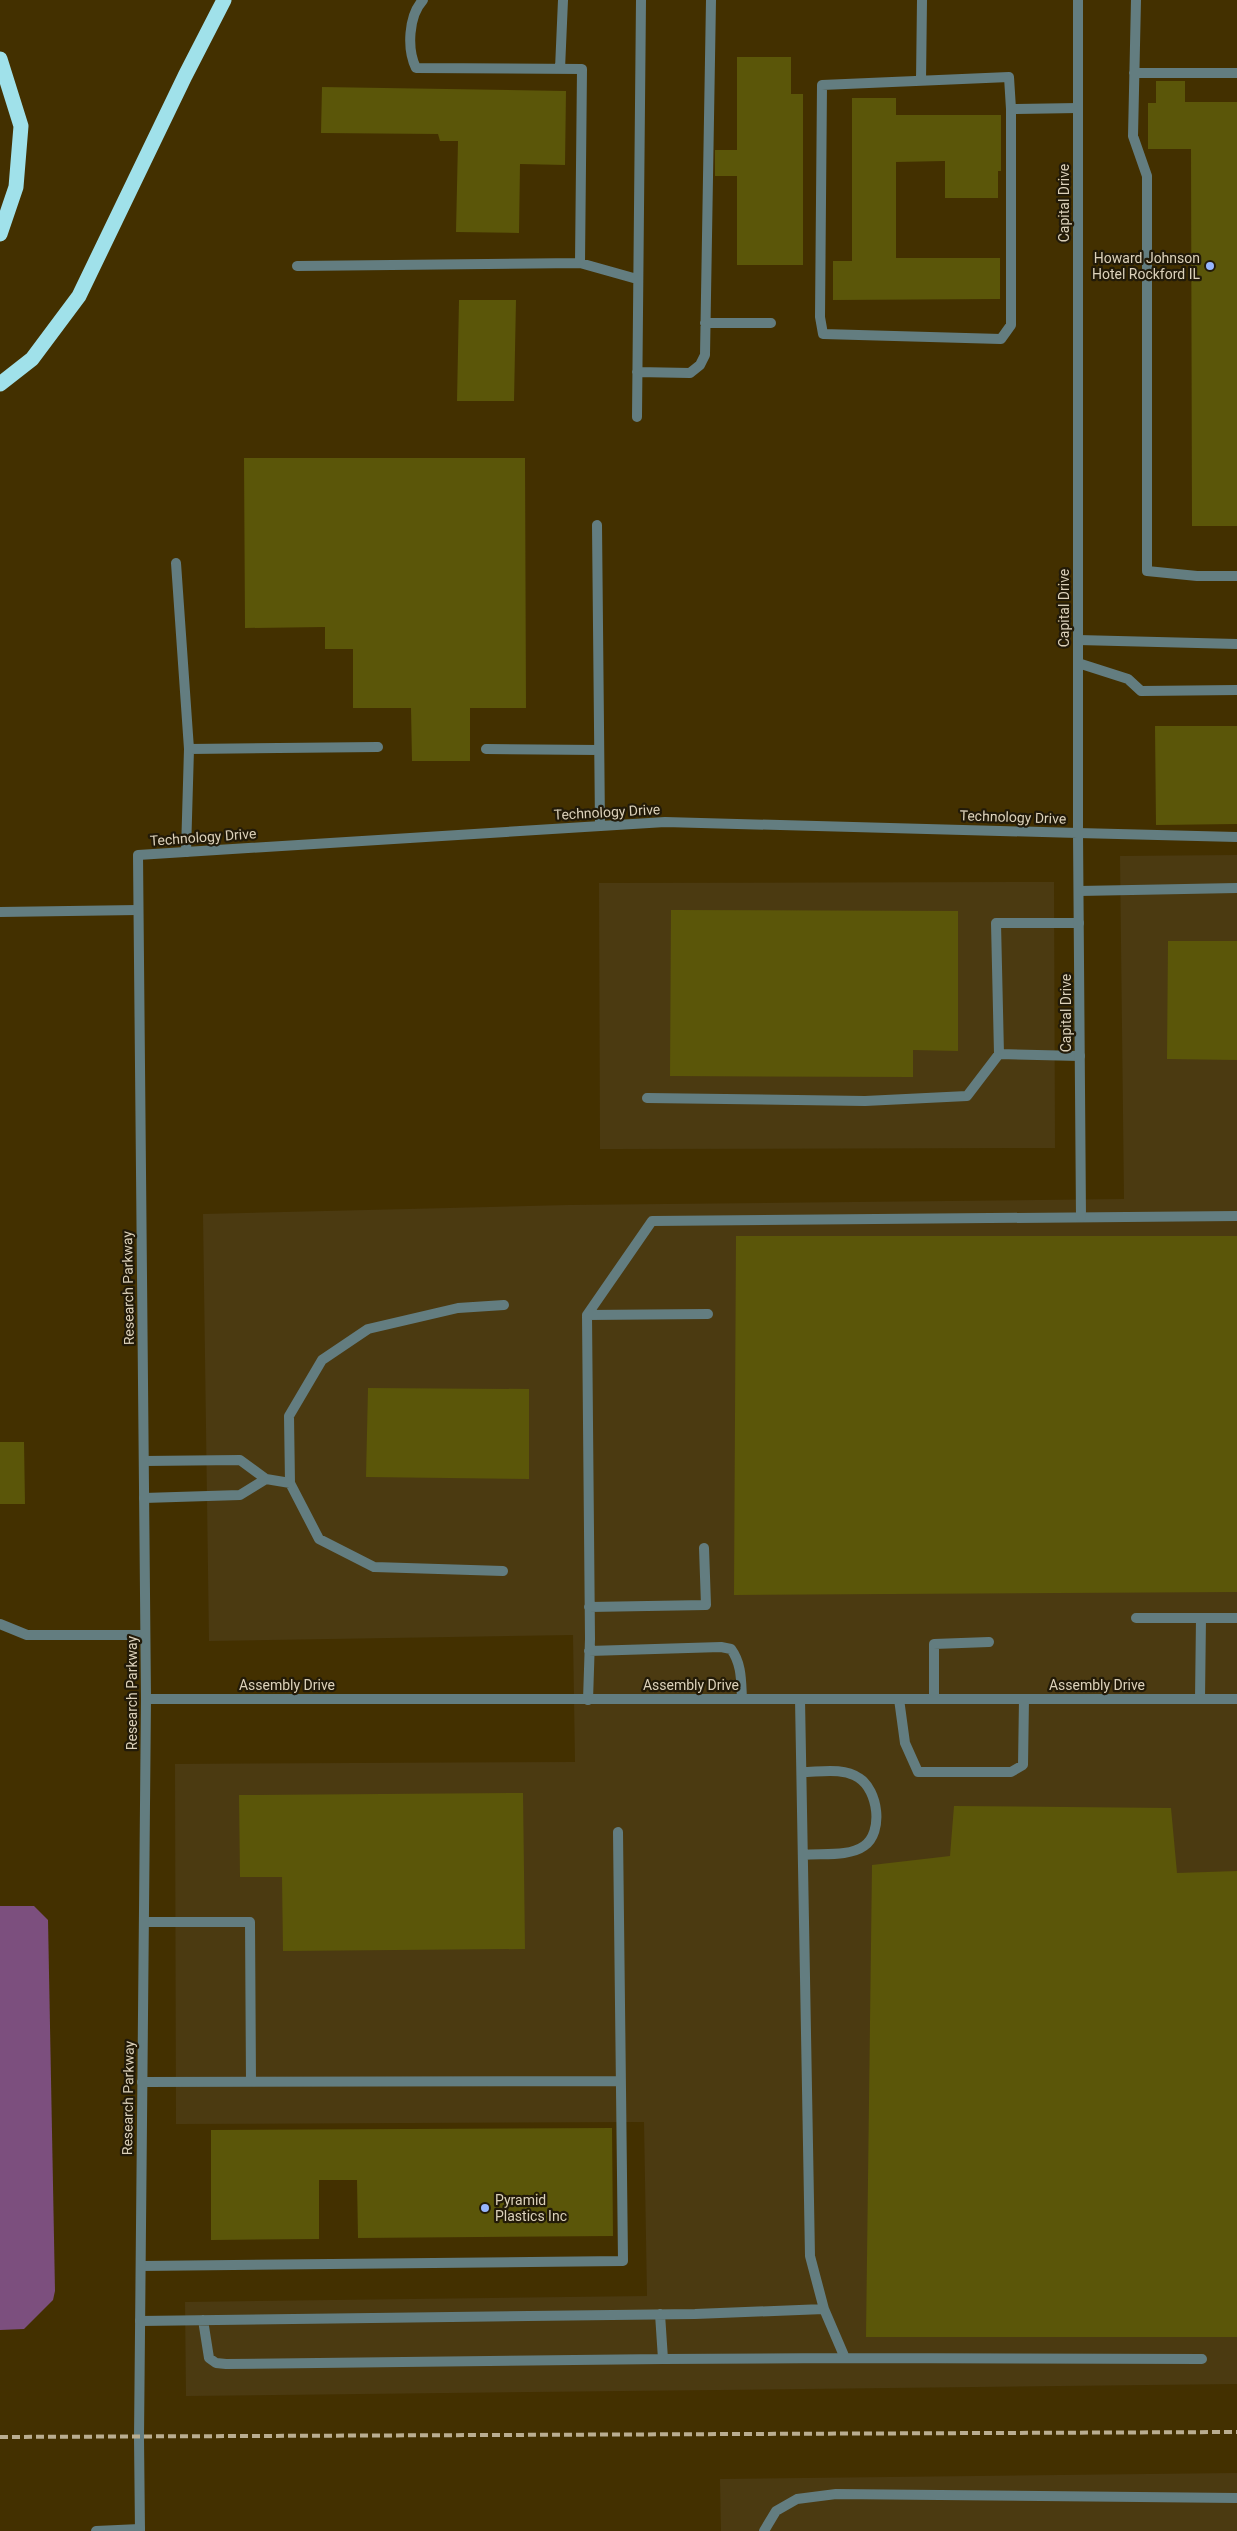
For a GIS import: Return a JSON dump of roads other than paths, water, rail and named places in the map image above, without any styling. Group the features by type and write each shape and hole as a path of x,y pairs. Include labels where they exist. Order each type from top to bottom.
{"highway":[{"path":"0,384 32,360 79,296 185,76 224,0"},
{"path":"0,59 21,126 16,187 0,234"}],"street":[{"path":"422,0 414,18 411,38 411,57 416,68 582,69 580,264"},
{"path":"560,69 563,0"},
{"path":"637,417 641,0"},
{"path":"637,372 690,373 700,366 705,355 711,0"},
{"path":"921,81 922,0"},
{"name":"Capital Drive","path":"1078,0 1078,891 1081,1217"},
{"path":"1136,0 1133,136 1147,176 1147,571 1197,576 1237,576"},
{"path":"1134,73 1237,73"},
{"path":"1009,77 1011,109 1011,325 1001,339 823,334 820,317 822,85 1009,77"},
{"path":"1011,109 1078,108"},
{"path":"297,266 580,264 637,279"},
{"path":"705,323 771,323"},
{"path":"597,525 600,826"},
{"path":"176,563 189,749 186,852"},
{"path":"1078,640 1237,644"},
{"path":"1078,663 1128,680 1141,691 1237,690"},
{"path":"189,749 378,747"},
{"path":"486,749 599,750"},
{"name":"Technology Drive","path":"138,855 665,822 1237,837"},
{"name":"Research Parkway","path":"138,855 146,1699 140,2266 140,2530"},
{"path":"1078,891 1237,888"},
{"path":"0,912 138,910"},
{"path":"647,1098 865,1101 967,1096 999,1054 996,923 1079,923"},
{"path":"999,1054 1080,1056"},
{"path":"588,1700 587,1315 652,1221 1237,1216"},
{"path":"503,1571 374,1567 319,1540 290,1483 288,1416 322,1360 368,1329 458,1308 504,1305"},
{"path":"587,1315 708,1314"},
{"path":"144,1461 240,1460 266,1479 290,1483"},
{"path":"144,1498 240,1495 266,1479"},
{"path":"589,1608 706,1605 704,1548"},
{"path":"1136,1618 1237,1618"},
{"path":"1200,1699 1201,1618"},
{"path":"0,1624 27,1635 145,1635"},
{"path":"934,1699 934,1644 989,1642"},
{"path":"589,1651 721,1647 731,1650 737,1658 740,1670 742,1699"},
{"name":"Assembly Drive","path":"146,1699 1237,1699"},
{"path":"800,1699 810,2256 824,2309 845,2358"},
{"path":"900,1699 905,1743 918,1772 1011,1772 1023,1766 1024,1699"},
{"path":"802,1772 841,1771 859,1778 869,1789 875,1803 876,1821 872,1836 865,1846 853,1851 803,1855"},
{"path":"140,2266 623,2261 618,1832"},
{"path":"144,1922 250,1922 251,2082"},
{"path":"142,2082 620,2080"},
{"path":"140,2321 660,2314 824,2309"},
{"path":"660,2314 663,2359"},
{"path":"203,2320 209,2358 216,2363 226,2364 845,2358 1202,2359"},
{"path":"764,2531 776,2511 797,2499 836,2494 1237,2498"},
{"path":"96,2531 140,2530"}],"railway":[{"path":"0,2437 1237,2432"}],"place":[{"name":"Howard Johnson Hotel Rockford IL","path":"1210,266"},
{"name":"Pyramid Plastics Inc","path":"485,2208"}]}
